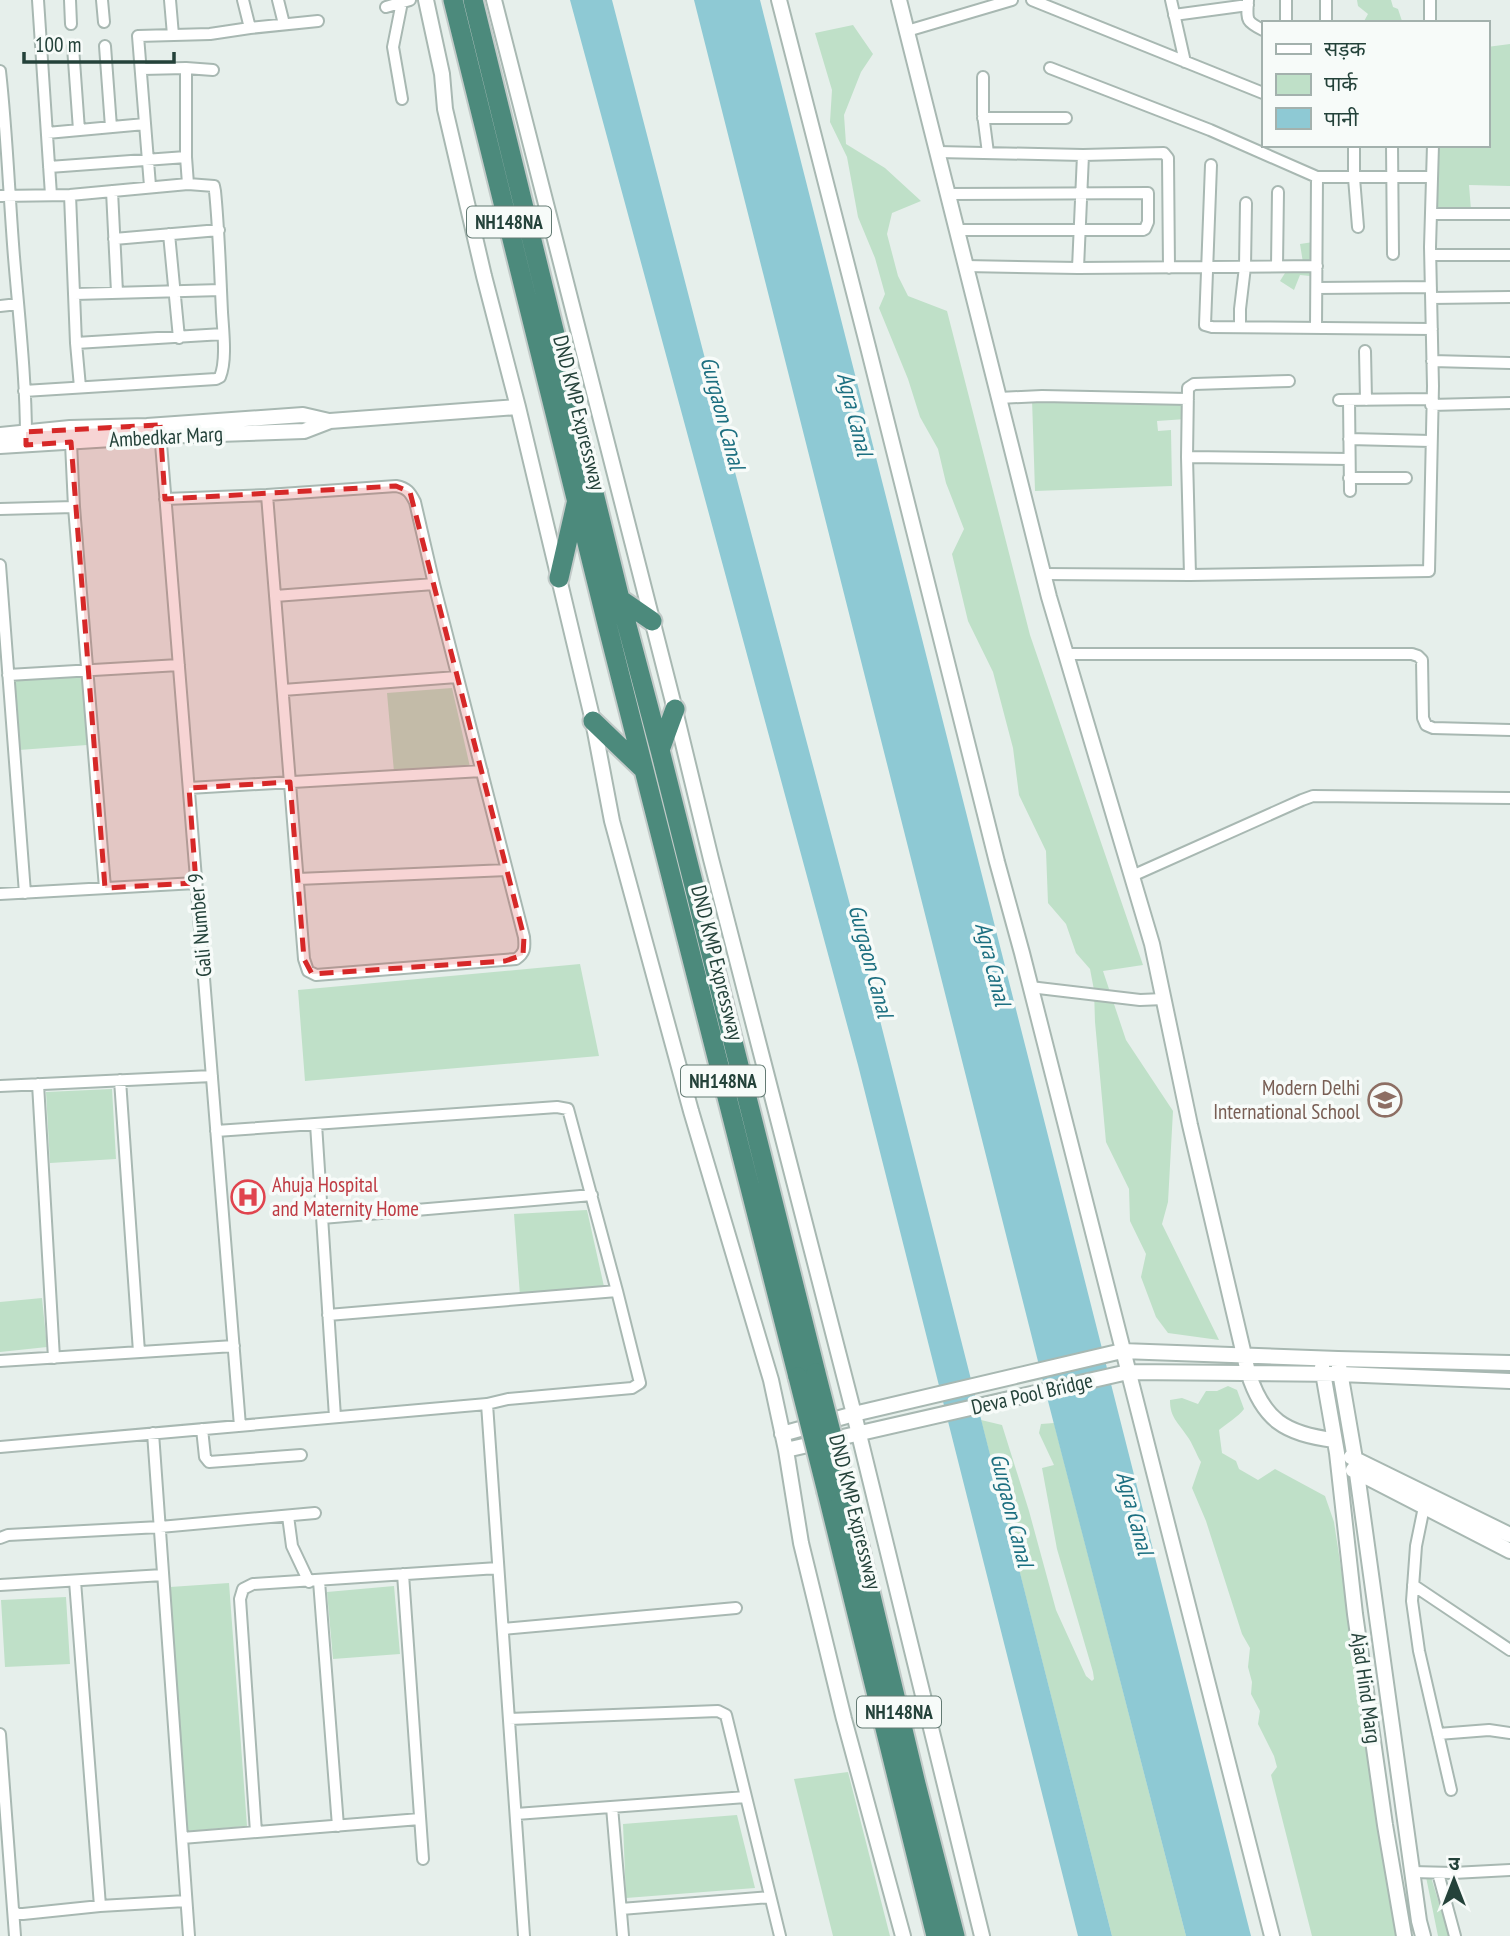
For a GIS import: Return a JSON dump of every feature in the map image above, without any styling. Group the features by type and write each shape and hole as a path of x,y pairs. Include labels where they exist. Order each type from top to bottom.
{"highway":[{"name":"DND KMP Expressway","path":"453,0 646,778 955,1936"},
{"name":"DND KMP Expressway","path":"473,0 620,599 683,843 836,1490 936,1936"},
{"path":"559,578 577,501"},
{"path":"620,599 652,621"},
{"path":"660,750 675,709"},
{"path":"593,721 646,778"}],"street":[{"path":"38,0 51,195"},
{"path":"70,0 71,24"},
{"path":"102,0 104,22"},
{"path":"170,0 173,35"},
{"path":"243,0 250,28"},
{"path":"278,0 284,24"},
{"path":"426,0 442,74 445,109 593,721 612,821 691,1111 771,1380 786,1450 801,1544 844,1719 903,1936"},
{"path":"494,0 854,1414 982,1936"},
{"path":"779,0 1030,987 1116,1352 1128,1372 1272,1936"},
{"path":"899,0 1043,574 1152,944 1190,1125 1255,1394 1269,1415 1284,1426 1319,1438 1356,1466 1424,1507 1510,1552"},
{"path":"907,31 1012,0"},
{"path":"1032,0 1262,93"},
{"path":"1171,0 1185,62"},
{"path":"1286,0 1286,21"},
{"path":"1326,0 1326,21"},
{"path":"1430,0 1430,21"},
{"path":"386,7 406,1"},
{"path":"402,99 393,47 406,1"},
{"path":"1174,15 1248,2 1247,19 1262,29"},
{"path":"150,186 138,36 210,34 318,21"},
{"path":"105,46 111,127"},
{"path":"73,47 79,130"},
{"path":"142,68 213,70"},
{"path":"186,68 188,184"},
{"path":"1050,68 1210,130 1317,177 1432,177"},
{"path":"0,71 5,196 18,304 26,439"},
{"path":"983,77 983,118 988,153"},
{"path":"983,118 1066,118"},
{"path":"47,133 145,124"},
{"path":"1354,147 1357,227"},
{"path":"1392,147 1393,254"},
{"path":"1043,574 1190,575 1429,571 1433,147"},
{"path":"938,152 1083,156 1164,153 1167,155 1169,268"},
{"path":"1078,268 1083,156"},
{"path":"49,167 186,157"},
{"path":"1211,165 1205,325 1432,329"},
{"path":"1316,328 1317,177"},
{"path":"5,196 70,195 188,184 214,186 219,230 223,334 222,373 216,379 24,391"},
{"path":"112,191 117,292"},
{"path":"1277,267 1278,192"},
{"path":"947,194 1148,193 1148,222 1146,229 1138,231 956,230"},
{"path":"70,195 80,387"},
{"path":"1240,327 1246,203"},
{"path":"1431,214 1510,214"},
{"path":"114,239 219,230"},
{"path":"169,234 178,338"},
{"path":"1431,255 1510,255"},
{"path":"965,266 1317,266"},
{"path":"1317,288 1510,297"},
{"path":"75,294 221,290"},
{"path":"0,306 18,304"},
{"path":"76,344 223,334"},
{"path":"1366,351 1366,400"},
{"path":"1432,361 1510,363"},
{"path":"1190,575 1188,388 1194,384 1289,381"},
{"path":"999,398 1055,396 1188,399"},
{"path":"1350,491 1349,439 1344,400 1510,403"},
{"name":"Ambedkar Marg","path":"0,435 71,443 160,430 303,415 330,421 518,407"},
{"name":"Ambedkar Marg","path":"0,446 70,428 160,430"},
{"name":"Gali Number 9","path":"160,430 240,1426"},
{"path":"1349,439 1431,441"},
{"path":"71,443 106,888"},
{"path":"1187,457 1349,459"},
{"path":"1349,478 1406,478"},
{"path":"165,499 405,487 415,502 433,584 524,937 523,955 516,959 316,975 308,971 305,965 267,495"},
{"path":"0,509 74,507"},
{"path":"0,565 8,675 6,722 24,892"},
{"path":"275,596 433,584"},
{"path":"1066,654 1412,654 1422,660 1423,718 1426,725 1433,728 1510,730"},
{"path":"8,675 179,665"},
{"path":"283,690 457,677"},
{"path":"189,788 482,771"},
{"path":"1132,876 1313,796 1510,798"},
{"path":"298,878 507,870"},
{"path":"0,894 196,883"},
{"path":"1030,987 1140,1000 1164,999"},
{"path":"0,1086 212,1076"},
{"path":"120,1080 139,1352"},
{"path":"38,1084 54,1357"},
{"path":"0,1447 487,1404 508,1399 632,1388 638,1385 640,1379 568,1109 563,1107 216,1131"},
{"path":"316,1124 335,1417"},
{"path":"322,1217 592,1195"},
{"path":"328,1315 617,1291"},
{"path":"0,1361 234,1346"},
{"path":"782,1434 854,1414 1116,1352 1321,1358 1339,1367 1510,1381"},
{"name":"Ajad Hind Marg","path":"1321,1358 1385,1825 1404,1936"},
{"path":"1339,1367 1510,1363"},
{"path":"1339,1367 1356,1466 1423,1936"},
{"name":"Deva Pool Bridge","path":"786,1450 1128,1372 1323,1374 1339,1367"},
{"path":"487,1404 524,1936"},
{"path":"202,1429 205,1457 209,1462 301,1454"},
{"path":"153,1433 189,1936"},
{"path":"1356,1466 1510,1535"},
{"path":"1424,1507 1416,1546 1412,1601 1419,1651 1451,1790"},
{"path":"0,1538 8,1535 160,1527 315,1513"},
{"path":"288,1516 292,1546 314,1581 338,1826"},
{"path":"256,1832 240,1599 243,1589 253,1584 498,1568"},
{"path":"403,1574 423,1859"},
{"path":"0,1585 163,1575"},
{"path":"75,1581 100,1906"},
{"path":"1413,1585 1510,1650"},
{"path":"503,1629 736,1608"},
{"path":"509,1719 718,1711 723,1713 728,1719 780,1936"},
{"path":"1438,1734 1489,1730 1510,1733"},
{"path":"0,1734 15,1936"},
{"path":"516,1814 746,1797"},
{"path":"612,1807 623,1936"},
{"path":"182,1838 421,1819"},
{"path":"1412,1872 1510,1870"},
{"path":"1437,1873 1455,1936"},
{"path":"621,1909 770,1897"},
{"path":"14,1911 23,1914 187,1901"}],"highlighted area":[{"path":"160,425 165,499 396,486 410,492 524,937 523,955 505,961 312,974 304,959 290,782 189,788 196,883 105,888 71,442 26,445 26,432"}],"green space":[{"path":"1357,0 1391,0 1402,21 1364,21 1368,14 1358,6"},
{"path":"853,25 873,54 861,72 844,115 846,144 885,168 921,201 892,213 887,234 898,276 908,296 947,311 1030,635 1143,965 1103,971 1126,1040 1173,1111 1168,1202 1162,1224 1219,1340 1168,1333 1156,1317 1141,1277 1146,1254 1130,1221 1129,1189 1106,1142 1090,969 1076,953 1066,924 1048,903 1046,851 1019,795 1013,748 993,672 968,621 952,554 964,529 946,483 938,449 920,417 908,379 879,308 885,294 875,258 858,217 847,157 830,122 832,90 815,33"},
{"path":"1510,44 1510,186 1469,185 1471,210 1431,207 1433,147 1489,147 1489,47"},
{"path":"1320,241 1310,276 1300,275 1294,290 1280,281 1285,273 1304,269 1300,244"},
{"path":"1185,394 1186,419 1157,421 1158,431 1171,430 1172,486 1035,491 1032,399"},
{"path":"82,676 87,745 19,750 14,681"},
{"path":"452,688 470,767 394,772 387,693"},
{"path":"580,964 599,1056 305,1081 298,990"},
{"path":"112,1089 116,1159 50,1163 46,1092"},
{"path":"587,1210 605,1291 520,1296 514,1214"},
{"path":"42,1298 47,1347 0,1352 0,1302"},
{"path":"1228,1386 1237,1390 1244,1409 1219,1430 1222,1453 1236,1461 1239,1469 1258,1480 1275,1469 1325,1496 1334,1522 1397,1936 1312,1936 1271,1775 1277,1767 1258,1724 1260,1711 1251,1694 1252,1682 1248,1667 1250,1648 1242,1634 1206,1521 1192,1488 1201,1462 1175,1420 1170,1406 1170,1400 1182,1398 1198,1404 1206,1391 1217,1391"},
{"path":"981,1420 1002,1425 1056,1610 1086,1676 1092,1681 1093,1672 1057,1549 1042,1468 1054,1465 1039,1433 1041,1424 1054,1423 1186,1936 1112,1936"},
{"path":"229,1583 247,1826 188,1831 170,1587"},
{"path":"394,1586 400,1654 333,1659 327,1592"},
{"path":"66,1597 70,1664 5,1667 1,1600"},
{"path":"848,1772 890,1936 833,1936 794,1779"},
{"path":"737,1815 755,1888 626,1898 623,1824"},
{"path":"1426,1877 1431,1877 1449,1936 1438,1936"}],"water":[{"path":"570,0 612,0 866,965 1112,1936 1078,1936 858,1065"},
{"name":"Agra Canal","path":"694,0 760,0 1251,1936 1186,1936"}],"place":[{"name":"Modern Delhi International School","path":"1385,1100"},
{"name":"Ahuja Hospital and Maternity Home","path":"248,1197"}],"water label":[{"name":"Gurgaon Canal","path":"723,413"},
{"name":"Gurgaon Canal","path":"871,961"},
{"name":"Gurgaon Canal","path":"1012,1510"}]}
